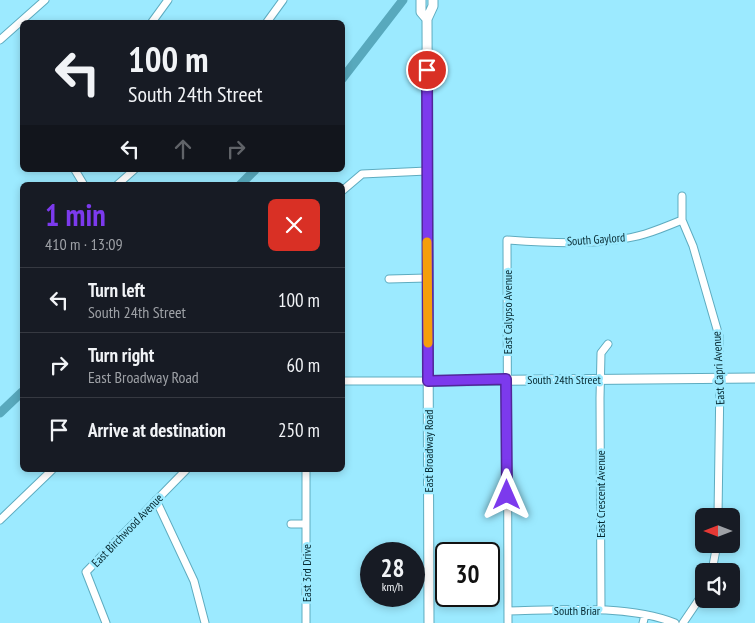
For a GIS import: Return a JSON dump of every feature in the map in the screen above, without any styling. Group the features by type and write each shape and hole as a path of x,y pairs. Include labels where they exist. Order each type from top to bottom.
{"main road":[{"name":"East Broadway Road","path":"421,0 421,12 427,19"},
{"name":"East Broadway Road","path":"429,623 427,19 433,6 433,0"},
{"name":"South 24th Street","path":"428,381 755,378"}],"street":[{"path":"22,20 45,0"},
{"path":"153,20 168,0"},
{"path":"268,20 283,0"},
{"path":"0,40 20,22"},
{"path":"345,188 362,174 427,171"},
{"path":"121,182 132,172"},
{"name":"East Capri Avenue","path":"682,196 682,220 693,246 719,336 718,508"},
{"name":"South Gaylord","path":"507,240 543,243 611,240 644,234 682,220"},
{"name":"East Calypso Avenue","path":"507,240 508,623"},
{"path":"389,279 427,278"},
{"name":"East Crescent Avenue","path":"601,609 601,379 602,353 608,344"},
{"name":"South 24th Street","path":"345,381 428,381"},
{"path":"0,520 50,472"},
{"name":"East Birchwood Avenue","path":"106,623 86,572 184,472"},
{"name":"East 3rd Drive","path":"306,472 306,623"},
{"path":"156,500 194,580 205,623"},
{"path":"291,524 306,524"},
{"path":"683,623 695,605"},
{"name":"South Briar","path":"508,611 601,609 644,619 662,618 675,623"}],"waterway":[{"path":"345,75 403,0"},
{"path":"243,182 253,172"},
{"path":"0,413 20,394"}],"slow traffic":[{"path":"427,242 428,343"}],"route":[{"path":"427,70 428,381 506,379 507,495"}]}
